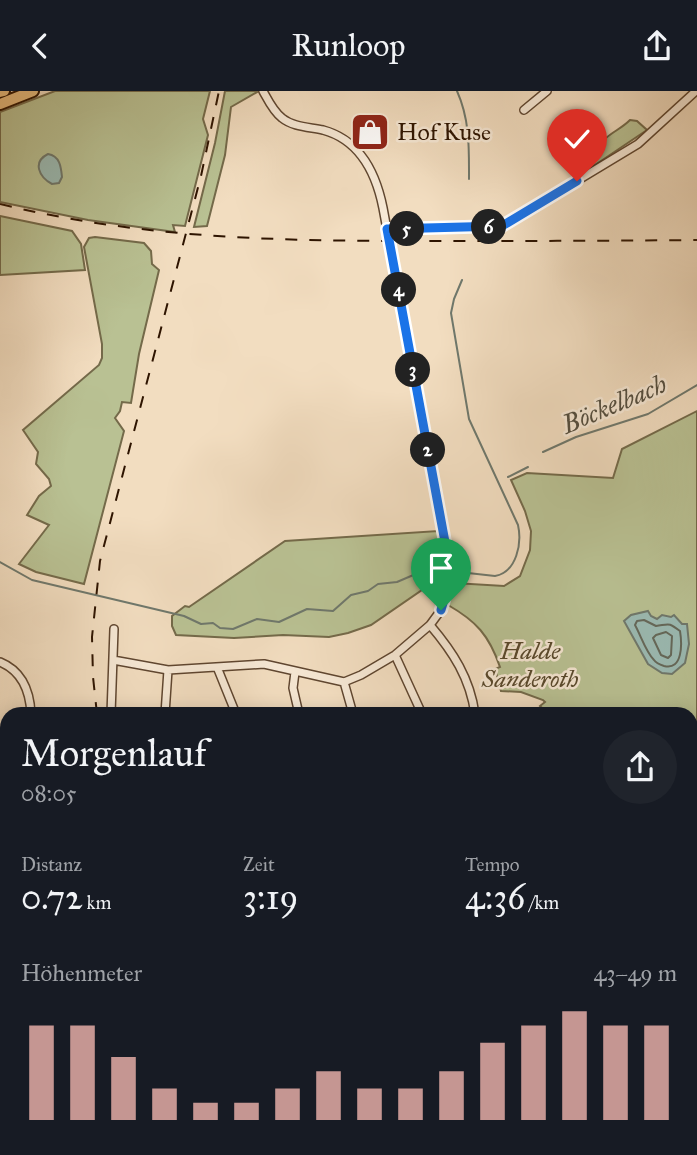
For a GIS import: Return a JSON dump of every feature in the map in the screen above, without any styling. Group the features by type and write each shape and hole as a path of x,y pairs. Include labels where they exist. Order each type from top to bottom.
{"highway":[{"path":"0,104 33,91"}],"street":[{"path":"113,660 168,670 264,664 344,682 395,655 430,625 445,601 448,577 442,527 375,177 358,152 337,135 285,120 276,112 263,91"},
{"path":"524,110 547,91"},
{"path":"387,229 502,226 638,144 696,91"},
{"path":"430,625 454,654 463,670 473,707"},
{"path":"110,707 114,629"},
{"path":"395,655 419,707"},
{"path":"0,661 22,678 30,707"},
{"path":"217,667 233,707"},
{"path":"165,707 168,670"},
{"path":"295,672 293,688 297,707"},
{"path":"344,682 351,707"}],"green space":[{"path":"55,91 210,91 203,119 208,135 185,226 173,225 175,232 88,220 0,202 0,112"},
{"path":"225,91 259,91 231,107 225,155 207,226 194,227 215,143"},
{"path":"630,120 637,121 647,130 592,167 585,167 584,159 603,140"},
{"path":"0,216 72,231 81,244 85,270 0,275"},
{"path":"89,238 144,243 151,251 152,264 159,270 139,354 131,403 122,402 115,418 124,431 84,584 36,572 19,564 49,525 27,515 39,496 51,486 49,479 36,464 38,452 23,430 99,365 102,358 102,344 84,247"},
{"name":"Halde Sanderoth","path":"697,411 697,707 541,707 545,702 543,700 521,692 501,691 495,669 500,667 491,646 474,623 448,605 452,585 504,586 520,576 530,550 531,531 511,480 527,473 613,478 622,449"},
{"path":"438,531 444,586 425,588 371,625 329,637 283,635 234,638 176,635 172,626 172,616 185,606 189,607 285,541"}],"water":[{"path":"48,154 55,157 59,163 62,177 59,183 52,184 47,181 39,169 40,161"},
{"path":"648,611 657,619 662,615 674,615 682,624 687,624 689,644 685,663 672,674 662,673 648,664 624,621 631,615"}],"waterway":[{"path":"457,91 467,123 469,179"},
{"path":"450,571 495,576 502,573 513,563 519,540 518,525 469,419 451,313 462,280"},
{"name":"Böckelbach","path":"543,452 576,437 648,414 697,385"},
{"name":"Böckelbach","path":"508,477 528,467"},
{"path":"0,562 32,580 184,616 201,624 213,623 220,628 233,629 257,619 279,622 307,609 333,611 351,595 368,591 378,584 397,582 425,570 445,571"}],"railway":[{"path":"96,707 92,637 100,561 201,176 219,91"},
{"path":"0,204 155,231 258,238 363,241 697,240"}],"place":[{"name":"Hof Kuse","path":"370,132"}],"route":[{"path":"441,610 448,586 445,542 387,229 502,226 577,181"}]}
